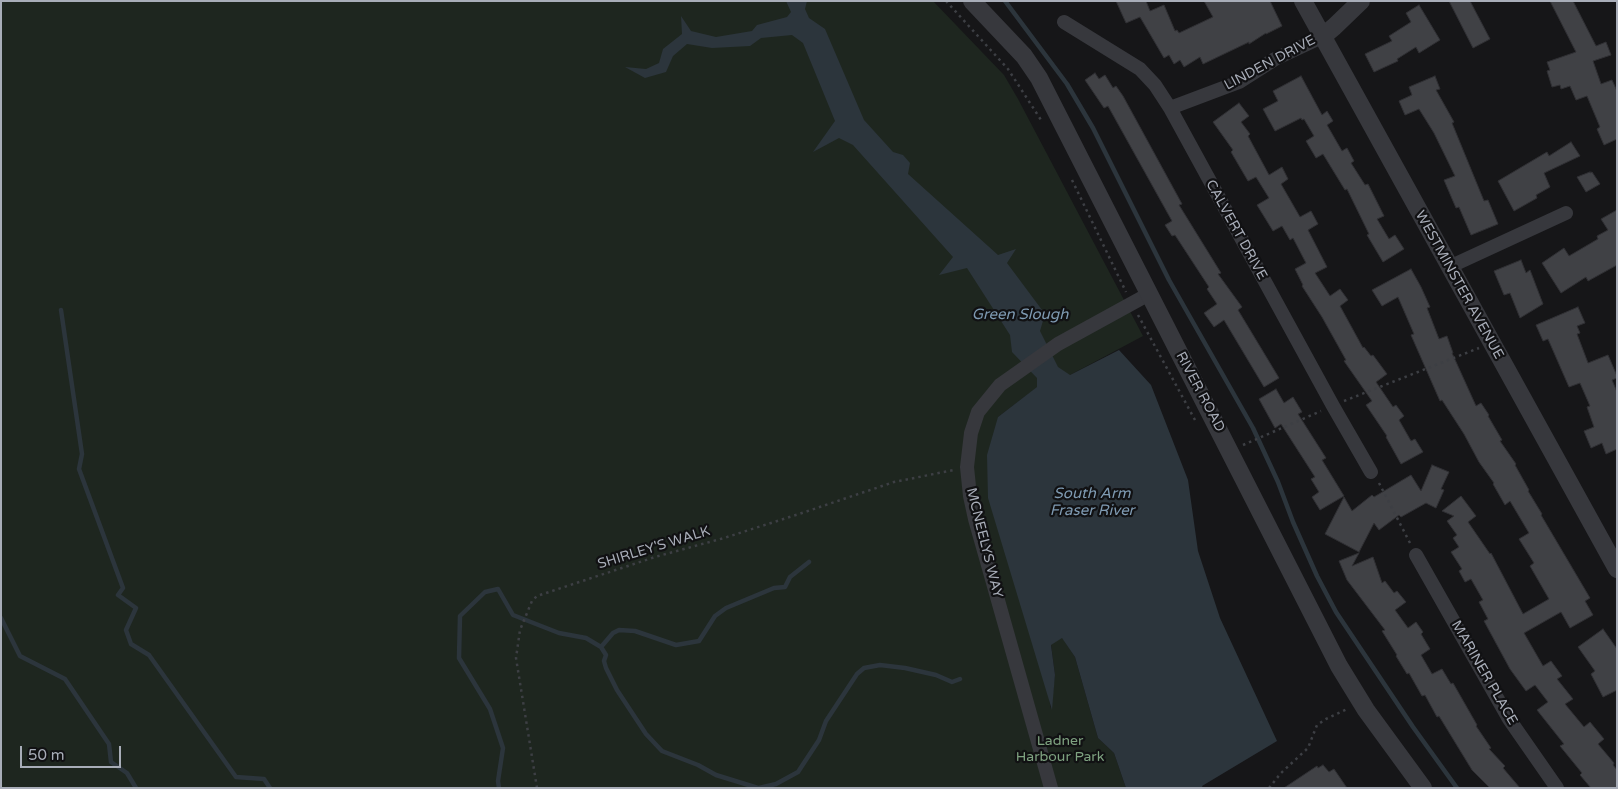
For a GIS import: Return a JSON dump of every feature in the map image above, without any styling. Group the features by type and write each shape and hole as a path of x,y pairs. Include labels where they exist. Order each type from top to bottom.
{"street":[{"name":"RIVER ROAD","path":"972,1 1024,56 1039,78 1340,666 1366,710 1422,788"},
{"name":"WESTMINSTER AVENUE","path":"1303,1 1617,569"},
{"name":"LINDEN DRIVE","path":"1170,108 1238,82 1275,59 1322,37 1361,1"},
{"name":"CALVERT DRIVE","path":"1064,22 1140,69 1155,85 1170,108 1371,472"},
{"path":"1449,267 1566,213"},
{"name":"MCNEELYS WAY","path":"1051,788 975,519 967,467 971,433 978,412 1000,385 1058,344 1149,294"},
{"name":"MARINER PLACE","path":"1416,555 1508,719 1557,788"}],"path":[{"path":"946,1 1008,69 1043,123"},
{"path":"1071,177 1125,290"},
{"path":"1341,403 1482,347"},
{"path":"1244,445 1323,410"},
{"name":"SHIRLEY'S WALK","path":"537,788 516,658 520,630 532,601 537,596 894,482 927,477 967,467"},
{"path":"1371,472 1416,555"},
{"path":"1269,788 1284,770 1308,748 1317,725 1347,709"}],"green space":[{"name":"Ladner Harbour Park","path":"1,1 933,1 1004,75 1143,336 1070,375 1038,387 998,417 1051,709 1055,675 1051,644 1062,637 1075,657 1098,738 1114,753 1126,788 1,788"}],"water":[{"name":"South Arm Fraser River","path":"786,1 807,1 805,9 809,18 825,29 864,120 893,152 903,155 910,163 908,174 998,255 1016,249 1007,263 1045,314 1040,331 1058,367 1070,375 1119,350 1151,385 1188,480 1198,551 1220,618 1277,741 1202,786 1203,788 1126,788 1114,753 1098,738 1075,657 1062,638 1051,645 1055,675 1052,710 988,498 987,455 998,417 1037,387 1037,378 1012,352 1010,335 967,268 939,275 953,257 853,145 839,138 813,152 835,121 803,43 792,35 761,38 750,46 712,48 687,44 673,56 666,72 645,78 625,67 646,69 659,63 663,49 682,34 681,16 691,31 716,37 752,31 757,25 787,17 791,12"}],"building":[{"path":"1116,1 1146,1 1150,11 1164,5 1175,31 1177,30 1179,33 1213,17 1204,1 1270,1 1282,26 1266,33 1249,44 1249,42 1203,64 1200,57 1184,67 1180,60 1174,64 1169,55 1164,58 1140,17 1126,23"},
{"path":"1449,1 1470,1 1490,39 1473,48"},
{"path":"1550,1 1573,1 1596,46 1606,42 1611,55 1593,61 1601,84 1612,80 1617,91 1617,139 1604,145 1597,129 1600,127 1587,96 1576,100 1570,86 1561,89 1560,85 1552,87 1547,71 1550,70 1547,62 1576,52"},
{"path":"1419,5 1440,40 1419,53 1416,47 1397,59 1398,61 1374,72 1365,54 1392,41 1389,36 1411,22 1406,13"},
{"path":"1095,73 1099,79 1105,75 1113,88 1116,86 1123,96 1182,204 1179,205 1221,273 1218,274 1242,307 1238,310 1279,378 1264,387 1224,320 1214,327 1204,313 1217,304 1207,289 1209,287 1175,235 1172,236 1165,225 1172,221 1108,106 1104,108 1085,80"},
{"path":"1301,76 1322,115 1327,111 1333,121 1327,125 1342,151 1347,148 1354,161 1351,163 1365,185 1368,184 1384,216 1377,219 1389,239 1395,235 1404,249 1383,262 1367,235 1369,234 1347,189 1345,190 1323,154 1316,158 1306,141 1314,136 1304,119 1302,120 1301,118 1275,131 1263,109 1278,101 1273,91"},
{"path":"1435,76 1440,89 1436,90 1454,122 1452,123 1484,201 1488,200 1498,224 1471,235 1459,207 1456,208 1444,180 1455,176 1434,133 1419,109 1405,115 1399,101 1412,95 1409,87"},
{"path":"1239,103 1249,116 1241,122 1250,134 1248,136 1269,175 1282,167 1288,179 1281,184 1300,217 1311,211 1318,224 1308,230 1327,267 1315,273 1330,296 1340,289 1348,300 1340,306 1363,348 1371,356 1373,355 1387,374 1376,382 1393,407 1396,405 1404,416 1399,420 1411,441 1415,439 1423,452 1401,464 1387,436 1366,405 1372,401 1344,361 1346,360 1322,317 1302,286 1295,269 1306,263 1293,238 1290,240 1282,226 1273,231 1257,205 1269,198 1256,177 1248,181 1231,152 1233,150 1213,122"},
{"path":"1571,142 1580,156 1544,173 1550,187 1536,195 1537,198 1514,211 1498,181 1547,152 1549,156"},
{"path":"1592,172 1600,184 1586,192 1577,177"},
{"path":"1617,210 1617,265 1588,281 1586,277 1561,293 1542,263 1564,248 1569,256 1598,239 1597,236 1608,230 1601,219"},
{"path":"1521,260 1526,273 1530,270 1543,304 1520,318 1510,293 1504,295 1494,271"},
{"path":"1411,269 1430,307 1427,308 1439,339 1447,336 1452,353 1476,406 1481,403 1489,415 1502,440 1500,441 1516,464 1541,515 1590,598 1585,601 1593,615 1570,628 1561,612 1524,633 1543,666 1551,661 1562,676 1557,679 1573,699 1565,704 1584,727 1590,722 1604,739 1598,744 1614,763 1613,765 1617,770 1617,788 1591,788 1580,775 1582,773 1560,746 1564,744 1537,710 1548,702 1535,685 1526,691 1510,669 1484,621 1488,619 1479,602 1483,600 1471,579 1465,582 1459,571 1462,569 1451,552 1459,547 1453,538 1457,535 1447,521 1454,516 1442,511 1461,496 1476,516 1468,522 1491,553 1523,614 1549,599 1530,566 1534,563 1519,539 1529,533 1510,501 1505,505 1464,434 1442,400 1440,401 1411,335 1414,334 1398,297 1382,306 1372,290"},
{"path":"1578,307 1585,323 1577,326 1580,333 1577,334 1588,363 1608,355 1617,376 1617,378 1612,380 1617,392 1617,449 1606,454 1602,443 1591,448 1584,431 1594,427 1587,407 1590,406 1580,383 1569,387 1548,339 1543,341 1536,325"},
{"path":"1276,389 1284,403 1293,397 1302,412 1298,414 1326,458 1322,460 1344,496 1320,510 1312,497 1319,492 1311,479 1315,477 1281,424 1275,428 1259,399"},
{"path":"1432,465 1449,472 1441,489 1444,490 1436,508 1426,503 1401,517 1399,515 1379,530 1374,523 1359,552 1325,534 1344,497 1352,511 1372,495 1374,497 1411,475 1421,491"},
{"path":"1359,553 1352,566 1373,557 1382,583 1385,581 1394,593 1397,591 1406,602 1395,610 1408,628 1416,622 1423,632 1421,634 1430,649 1421,655 1432,674 1442,669 1451,684 1453,683 1476,726 1491,748 1489,749 1505,766 1503,768 1520,788 1490,788 1472,770 1439,716 1437,717 1425,695 1422,696 1409,673 1407,674 1382,631 1385,630 1347,580 1339,561"},
{"path":"1603,629 1617,649 1617,690 1603,697 1591,674 1595,671 1578,647"},
{"path":"1323,765 1329,772 1334,769 1347,788 1284,788 1317,766 1318,768"}],"waterway":[{"path":"1005,1 1067,84 1093,128 1169,280 1253,428 1278,482 1317,576 1336,612 1413,727 1457,788"},
{"path":"61,310 82,454 79,469 123,588 118,595 136,608 126,630 131,644 149,655 236,777 264,779 270,788"},
{"path":"601,647 613,633 619,630 635,631 676,645 699,641 715,616 726,608 774,588 785,587 790,577 809,562"},
{"path":"499,788 498,781 503,748 490,709 459,658 460,616 485,592 498,589 513,615 559,633 586,638 601,647 606,655 604,661 606,668 617,690 646,734 662,751 698,765 716,775 758,788"},
{"path":"1,618 20,656 65,679 109,744 111,762 127,773 136,788"},
{"path":"759,788 776,784 798,772 819,740 826,721 857,674 864,668 880,665 936,675 952,682 960,679"}],"water label":[{"name":"Green Slough","path":"1020,315"}]}
